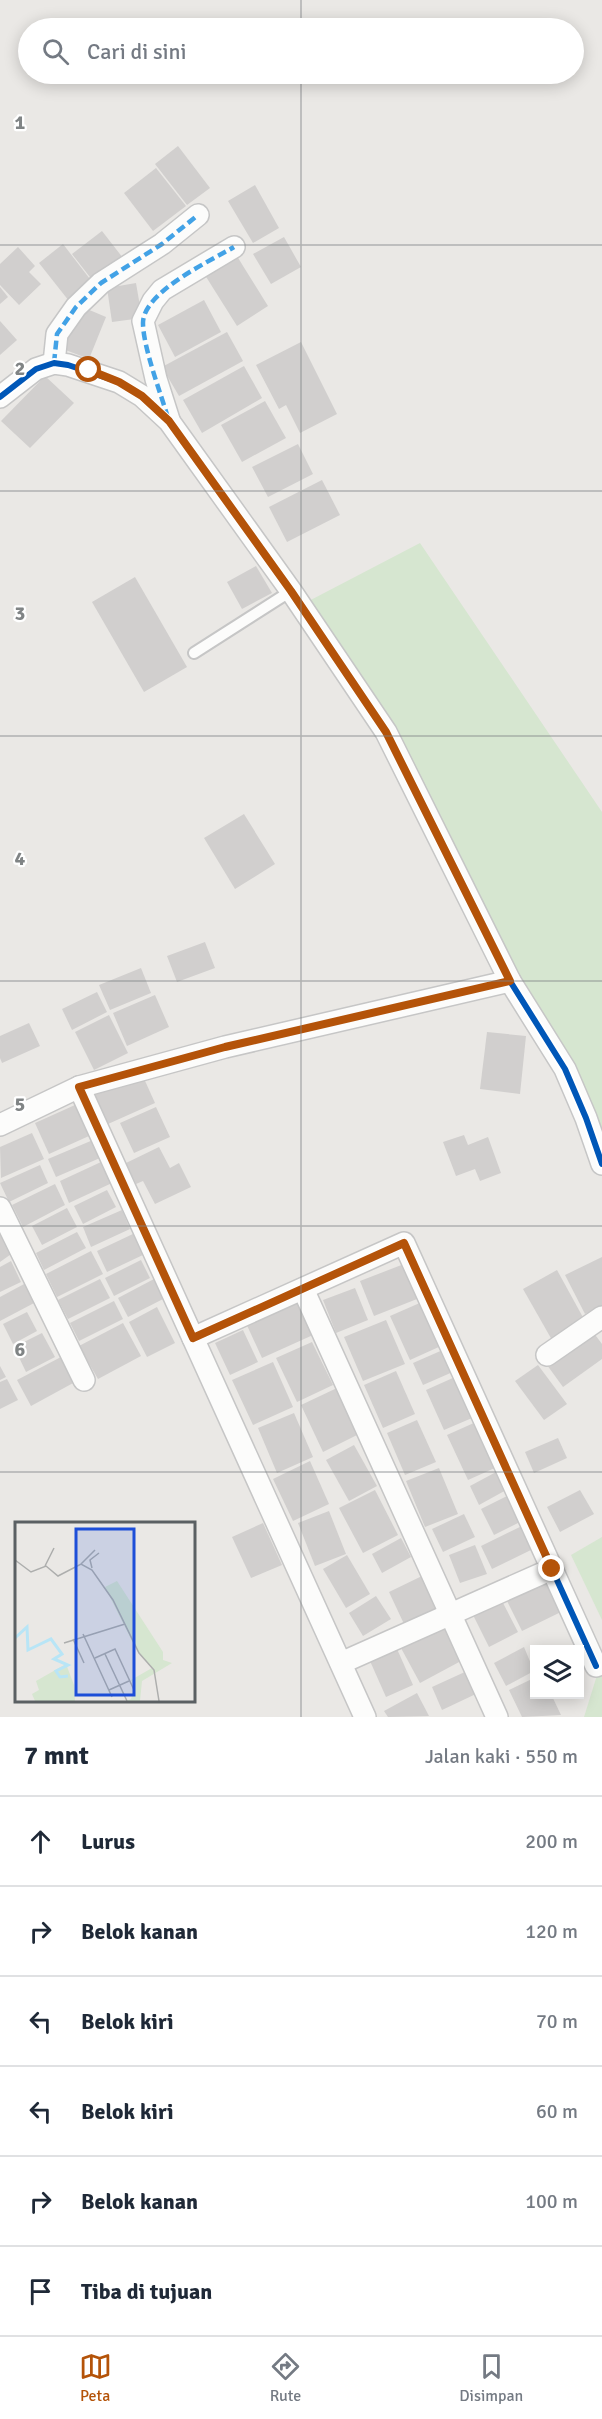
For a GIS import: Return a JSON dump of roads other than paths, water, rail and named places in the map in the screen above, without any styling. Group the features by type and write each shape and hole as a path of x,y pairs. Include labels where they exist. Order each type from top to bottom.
{"street":[{"path":"54,363 57,334 76,307 101,283 162,244 198,215"},
{"path":"169,421 156,379 143,321 153,301 162,290 234,247"},
{"path":"0,397 36,369 54,363 89,370 119,382 142,396 169,421 291,591 386,732 510,981 565,1069 602,1164"},
{"path":"0,1125 79,1087 225,1047 510,981"},
{"path":"79,1087 365,1717"},
{"path":"0,1208 84,1380"},
{"path":"193,1338 404,1243 596,1666"},
{"path":"303,1289 497,1717"},
{"path":"547,1355 602,1317"},
{"path":"341,1664 552,1569"}],"lane":[{"path":"194,653 291,591"}]}
